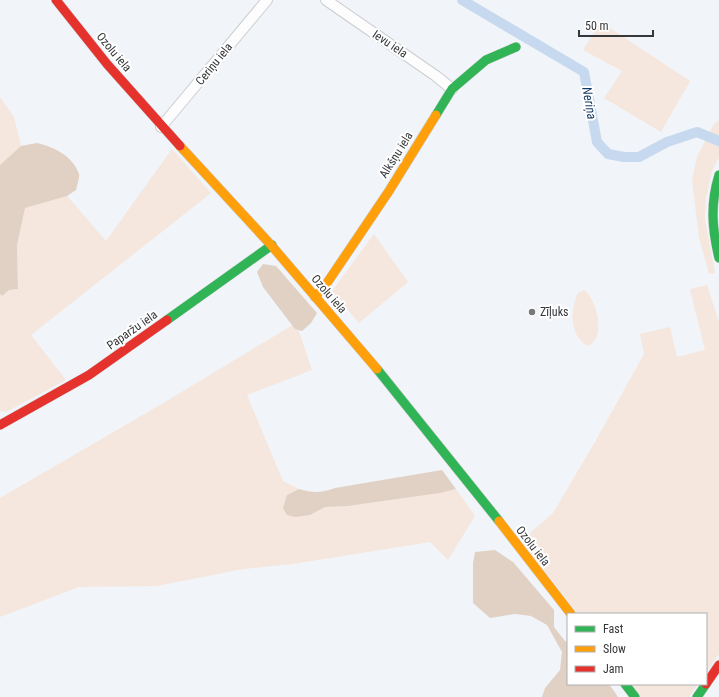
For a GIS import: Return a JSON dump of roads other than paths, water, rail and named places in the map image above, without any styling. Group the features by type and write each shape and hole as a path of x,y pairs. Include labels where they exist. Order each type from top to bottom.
{"main road":[{"name":"Ozolu iela","path":"56,0 161,127 272,245 396,390 570,613"},
{"name":"Alkšņu iela","path":"315,297 325,286 389,191 452,89 486,60 516,47"},
{"path":"719,175 713,197 711,219 719,258"},
{"name":"Paparžu iela","path":"0,425 89,375 272,245"},
{"path":"707,683 719,665"},
{"path":"626,685 635,697"},
{"path":"697,697 705,685"}],"street":[{"name":"Ceriņu iela","path":"161,127 267,0"},
{"name":"Ievu iela","path":"326,0 436,76 452,89"}],"waterway":[{"name":"Neriņa","path":"462,0 584,72 597,142 608,154 624,157 639,157 667,142 697,132 719,141"}],"place":[{"name":"Zīļuks","path":"532,312"}]}
